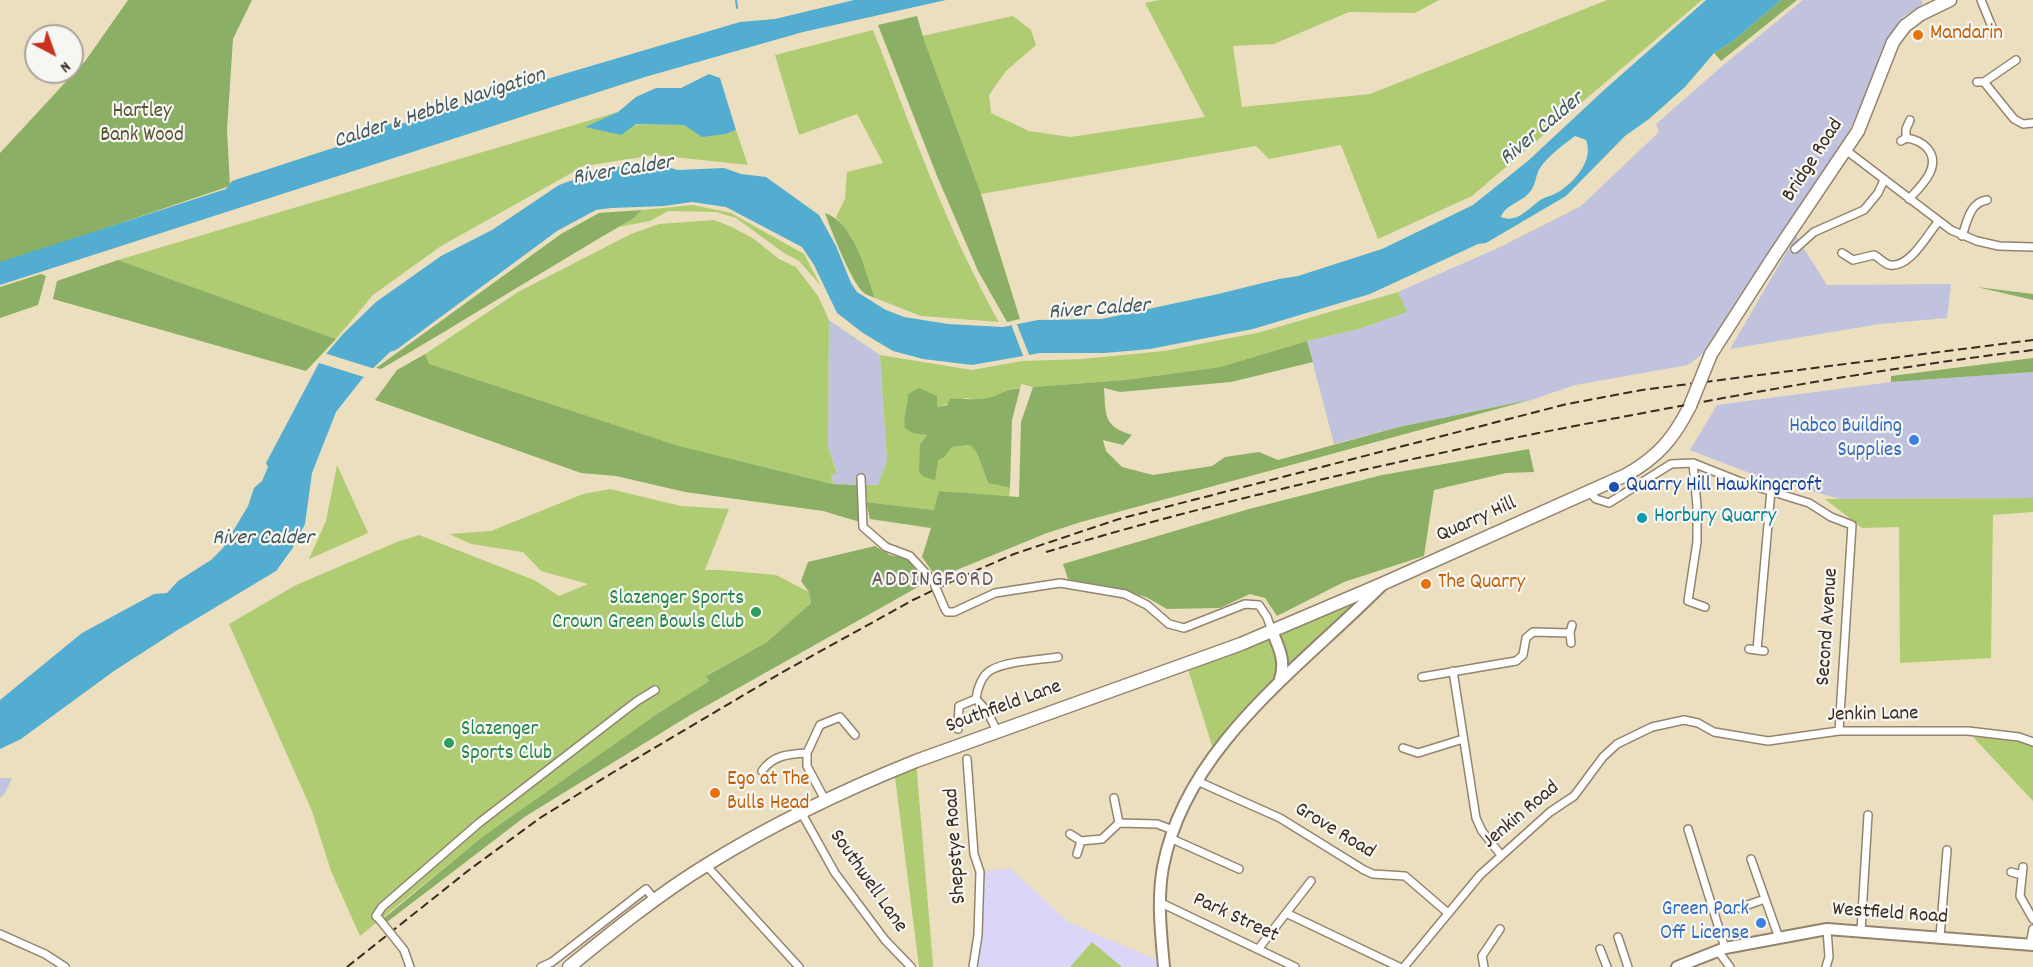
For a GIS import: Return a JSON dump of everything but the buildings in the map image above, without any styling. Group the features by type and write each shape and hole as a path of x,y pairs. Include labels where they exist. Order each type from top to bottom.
{"highway":[{"name":"Bridge Road","path":"1690,406 1711,354 1858,131 1893,42 1905,26 1921,14 1950,0"},
{"name":"Quarry Hill","path":"1382,584 1588,492 1645,464 1678,430 1690,406"},
{"name":"Southfield Lane","path":"569,967 655,900 706,865 825,800 885,773 1272,631 1382,584"}],"main road":[{"name":"Quarry Hill","path":"1167,966 1159,902 1163,868 1172,834 1197,781 1238,724 1280,680 1350,617 1382,584"},
{"path":"1272,631 1283,657 1284,667 1280,680"},
{"name":"Westfield Road","path":"1677,967 1699,963 1722,949 1827,929 2032,945"}],"street":[{"path":"1981,0 1992,27"},
{"path":"2016,60 1981,82 2014,119 2023,124 2033,123"},
{"path":"1909,199 1927,178 1933,165 1926,146 1913,139 1903,139 1910,120"},
{"path":"1846,151 1938,222 1962,236 1999,246 2033,247"},
{"path":"1795,249 1814,232 1864,210 1878,193 1884,180"},
{"path":"1962,236 1973,207 1982,200 1987,200"},
{"path":"1842,253 1853,261 1874,255 1888,264 1900,264 1910,258 1938,222"},
{"path":"1693,463 1697,506 1696,542 1688,601 1705,607"},
{"path":"1588,492 1596,499 1609,503 1671,464 1693,463 1741,482 1771,490 1761,651 1749,649"},
{"path":"861,478 863,527 886,547 910,556 933,581 947,612 954,612 995,593 1060,583 1125,594 1147,605 1169,624 1184,628 1245,604 1259,605 1272,631"},
{"name":"Second Avenue","path":"1771,490 1809,503 1831,517 1852,525 1839,731"},
{"path":"1422,677 1516,661 1523,655 1526,638 1533,632 1571,629 1571,643"},
{"path":"997,731 987,711 976,699 977,688 990,670 1058,657"},
{"path":"1453,671 1476,818 1482,831 1501,855"},
{"path":"410,967 404,950 376,916 382,907 478,823 637,701 655,690"},
{"path":"958,729 959,706 976,699"},
{"path":"825,800 807,766 807,753 820,725 840,717 855,735"},
{"name":"Jenkin Road","path":"1404,967 1480,875 1550,812 1574,796 1603,757 1617,744 1652,727 1684,720 1698,723 1714,732"},
{"name":"Jenkin Lane","path":"1714,732 1768,741 1839,731 1968,731 2019,737 2033,742"},
{"path":"1403,748 1418,753 1463,739"},
{"path":"762,771 767,764 783,755 807,753"},
{"name":"Shepstye Road","path":"967,759 974,854 980,872 978,935 973,967"},
{"name":"Grove Road","path":"1197,781 1280,818 1364,870 1373,874 1405,876 1448,913"},
{"path":"1114,798 1119,823"},
{"name":"Southwell Lane","path":"801,812 835,873 885,940 911,967"},
{"path":"1861,931 1868,815"},
{"path":"1070,834 1081,841 1102,839 1119,823 1157,824 1239,869"},
{"path":"1688,829 1722,949 1730,967"},
{"path":"1077,854 1081,841"},
{"path":"1941,937 1947,850"},
{"path":"1214,869 1218,859"},
{"path":"1751,859 1779,938"},
{"path":"706,865 799,967"},
{"path":"2011,872 2023,871 2020,896 2033,920"},
{"path":"1259,948 1311,880"},
{"path":"541,967 552,962 646,889 655,900"},
{"path":"1739,908 1765,899"},
{"name":"Park Street","path":"1159,902 1296,967"},
{"path":"1286,913 1399,967"},
{"path":"2032,945 2033,928"},
{"path":"1484,967 1482,956 1500,929"},
{"path":"1826,967 1829,957 1827,929"},
{"path":"0,934 45,954 65,967"},
{"path":"1618,937 1628,967"},
{"path":"1600,949 1607,967"}],"shaded area":[{"path":"1803,0 1921,0 1923,4 1903,17 1884,45 1869,88 1850,129 1709,349 1688,365 1575,385 1534,399 1399,427 1334,444 1307,341 1359,329 1406,312 1398,292 1498,248 1581,206 1659,132 1656,124"},
{"path":"1796,236 1827,285 1951,284 1947,318 1880,324 1730,349"},
{"path":"829,320 880,355 887,460 878,485 834,484 831,475 837,472 828,447"},
{"path":"2033,372 2033,498 1840,499 1752,474 1690,450 1717,405 1891,382"},
{"path":"0,778 12,778 0,798"},
{"path":"1010,868 1068,922 1164,963 1164,967 973,967 980,872"}],"green space":[{"name":"Hartley Bank Wood","path":"128,0 252,0 233,39 227,130 230,186 0,264 0,153 64,84 84,84 84,62"},
{"path":"1159,0 1439,0 1415,13 1349,12 1274,44 1233,46 1242,107 1370,94 1607,0 1702,0 1472,196 1378,239 1341,145 1269,159 1256,146 981,194 922,36 1013,16 1031,30 1036,45 1006,71 989,95 991,113 1029,131 1070,137 1205,117 1145,3"},
{"path":"1781,0 1797,0 1721,61 1714,53 1733,41"},
{"path":"917,16 981,194 1020,319 1007,322 978,271 937,176 878,25"},
{"path":"873,30 947,215 999,322 921,316 875,298 851,236 836,217 845,199 847,172 883,163 857,114 799,135 775,55"},
{"path":"618,112 586,127 657,124 688,126 722,132 736,130 748,165 655,155 584,166 441,246 373,295 336,339 118,260"},
{"path":"693,205 731,213 804,254 821,286 799,261 784,253 736,218 716,212 668,211 650,221 618,227 634,218 642,210"},
{"path":"642,210 634,218 413,350 381,369 376,368 561,234 599,213"},
{"path":"825,213 844,226 851,237 875,298 867,295 858,286 842,255"},
{"path":"714,220 754,239 779,259 796,267 818,296 829,320 828,447 837,473 831,476 834,484 676,445 428,364 425,354 518,292 631,234 659,224"},
{"path":"118,260 336,339 306,371 53,299 57,281"},
{"path":"41,274 46,276 38,305 0,318 0,287"},
{"path":"1977,287 2033,294 2033,300"},
{"path":"1398,292 1407,312 1359,329 1307,341 1220,367 1125,380 1033,387 1021,384 1020,389 1013,388 992,397 979,400 966,398 937,407 908,394 908,407 927,435 920,444 920,457 939,458 952,447 970,445 977,453 988,483 1010,488 1009,498 940,491 935,510 866,502 865,485 878,485 887,460 880,355 972,370 1022,361 1082,359 1164,351 1261,332"},
{"path":"1307,341 1313,362 1231,382 1120,392 1104,388 1108,419 1116,428 1132,435 1123,445 1103,440 1106,451 1122,467 1153,475 1212,466 1225,457 1259,452 1278,460 1399,427 1534,399 1081,522 1047,533 937,578 922,557 931,528 870,519 866,502 934,510 939,491 1019,497 1021,422 1033,387 1125,380 1220,367"},
{"path":"425,354 429,364 676,445 833,484 857,485 860,522 823,511 685,492 616,476 581,473 375,400 397,370"},
{"path":"2033,358 2033,372 1891,382 1891,376"},
{"path":"919,388 937,396 937,407 947,405 950,399 986,398 1008,390 1020,389 1012,420 1010,488 988,483 977,453 970,445 952,447 944,457 938,460 935,480 924,477 919,472 920,444 927,435 913,433 905,428 905,415 908,394"},
{"path":"1529,449 1534,472 1506,473 1434,490 1424,556 1344,582 1277,616 1265,598 1250,594 1220,608 1167,609 1146,597 1068,579 1063,564 1249,509 1382,475"},
{"path":"337,465 368,533 309,559 326,521"},
{"name":"Slazenger Sports Club","path":"610,489 681,506 729,509 705,570 776,575 809,592 811,603 767,642 707,675 709,681 657,714 482,837 360,936 331,871 312,811 229,624 296,585 397,542 419,535 534,580 559,596 588,584 541,571 523,552 471,544 449,534 491,531 583,494"},
{"path":"2033,498 2033,512 1993,515 1991,658 1900,663 1899,527 1862,528 1825,499"},
{"path":"875,546 890,555 908,559 925,583 692,714 526,816 387,922 384,918 482,837 657,714 709,681 706,676 767,642 811,603 809,592 801,581 808,562"},
{"path":"1382,584 1215,755 1186,663"},
{"path":"1973,737 2018,740 2033,746 2033,801"},
{"path":"916,761 933,967 919,967 894,769"},
{"path":"1092,942 1122,967 1070,967"}],"water":[{"path":"854,0 946,0 803,32 645,77 0,285 0,262 226,189 232,181 373,135 384,124 409,123 740,22 775,19"},
{"name":"River Calder","path":"1706,0 1781,0 1733,41 1714,53 1685,87 1649,119 1625,136 1566,196 1486,243 1478,244 1370,294 1253,329 1150,349 1105,353 1040,353 972,365 923,359 893,351 863,333 837,313 814,265 802,247 726,207 692,202 596,210 557,231 396,350 390,352 362,379 336,412 312,473 305,524 292,549 276,571 176,631 114,671 21,739 0,749 0,700 82,633 154,594 167,593 178,581 211,560 223,548 248,506 254,488 262,481 268,467 266,463 320,361 343,334 376,302 441,256 492,230 559,185 597,169 661,165 678,170 724,168 741,174 766,177 819,215 857,292 886,310 904,317 948,324 1003,327 1038,320 1102,319 1298,276 1382,249 1473,205 1529,160","holes":["1575,136 1586,140 1588,148 1585,162 1572,182 1556,194 1542,199 1523,214 1507,219 1501,217 1506,210 1531,190 1540,168 1561,146"]},
{"path":"709,74 720,78 736,130 702,137 684,125 636,124 621,135 585,127 618,112 636,97 656,88 681,88"}],"pier":[{"path":"1016,322 1030,357 1024,358 1011,324"},
{"path":"324,353 375,369 367,378 316,362"}],"waterway":[{"path":"736,0 737,8"}],"railway":[{"path":"347,967 469,870 540,818 612,773 781,673 913,600 1014,554 1119,519 1567,404 1642,390 2033,340"},
{"path":"1046,552 1193,511 1340,475 1489,443 1785,387 2033,350"}],"place":[{"name":"Mandarin","path":"1918,35"},
{"name":"Habco Building Supplies","path":"1914,440"},
{"name":"Quarry Hill Hawkingcroft","path":"1614,487"},
{"name":"Horbury Quarry","path":"1642,518"},
{"name":"The Quarry","path":"1426,584"},
{"name":"Slazenger Sports Crown Green Bowls Club","path":"756,612"},
{"name":"Slazenger Sports Club","path":"449,743"},
{"name":"Ego at The Bulls Head","path":"715,793"},
{"name":"Green Park Off License","path":"1761,923"}],"district":[{"name":"ADDINGFORD","path":"933,582"}],"water label":[{"name":"Calder & Hebble Navigation","path":"440,110"}]}
